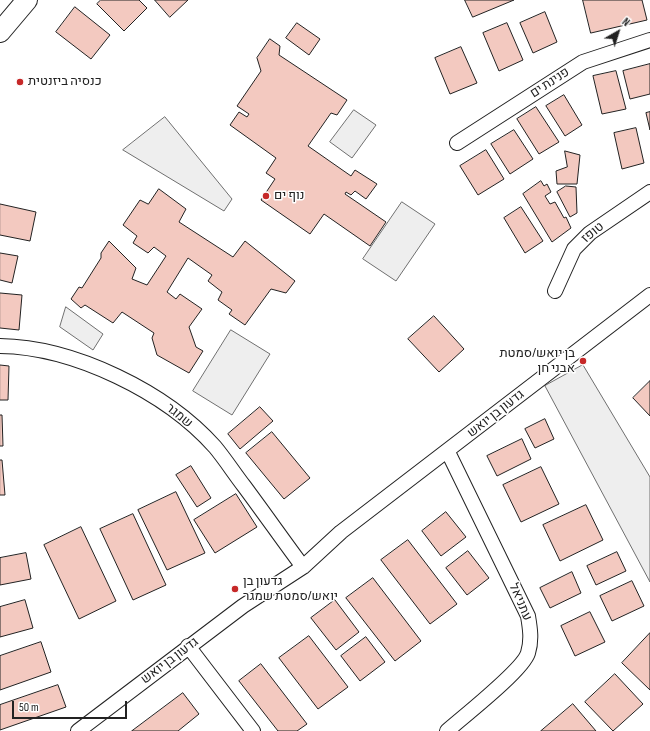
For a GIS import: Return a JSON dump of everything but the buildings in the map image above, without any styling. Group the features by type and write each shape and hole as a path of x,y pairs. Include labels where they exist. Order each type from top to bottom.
{"street":[{"path":"0,32 27,0"},
{"name":"פנינת ים","path":"457,143 583,62 650,40"},
{"name":"טופז","path":"556,291 574,249 590,233 650,192"},
{"name":"גדעון בן יואש","path":"78,731 188,646 448,452 650,295"},
{"name":"שמגר","path":"0,346 22,346 66,356 104,369 173,410 214,446 300,562"},
{"name":"עתניאל","path":"447,731 518,668 528,653 531,635 528,616 448,452"},
{"path":"188,646 253,731"}],"shaded area":[{"path":"354,110 376,125 352,158 330,142"},
{"path":"165,117 232,199 224,211 123,150"},
{"path":"402,202 435,224 396,281 363,259"},
{"path":"66,307 103,334 93,350 60,327"},
{"path":"231,330 270,354 232,415 193,391"},
{"path":"583,365 650,477 650,582 545,386"}],"place":[{"name":"כנסיה ביזנטית","path":"20,82"},
{"name":"נוף ים","path":"266,196"},
{"name":"בן יואש/סמטת אבני חן","path":"583,361"},
{"name":"גדעון בן יואש/סמטת שמגר","path":"235,589"}]}
